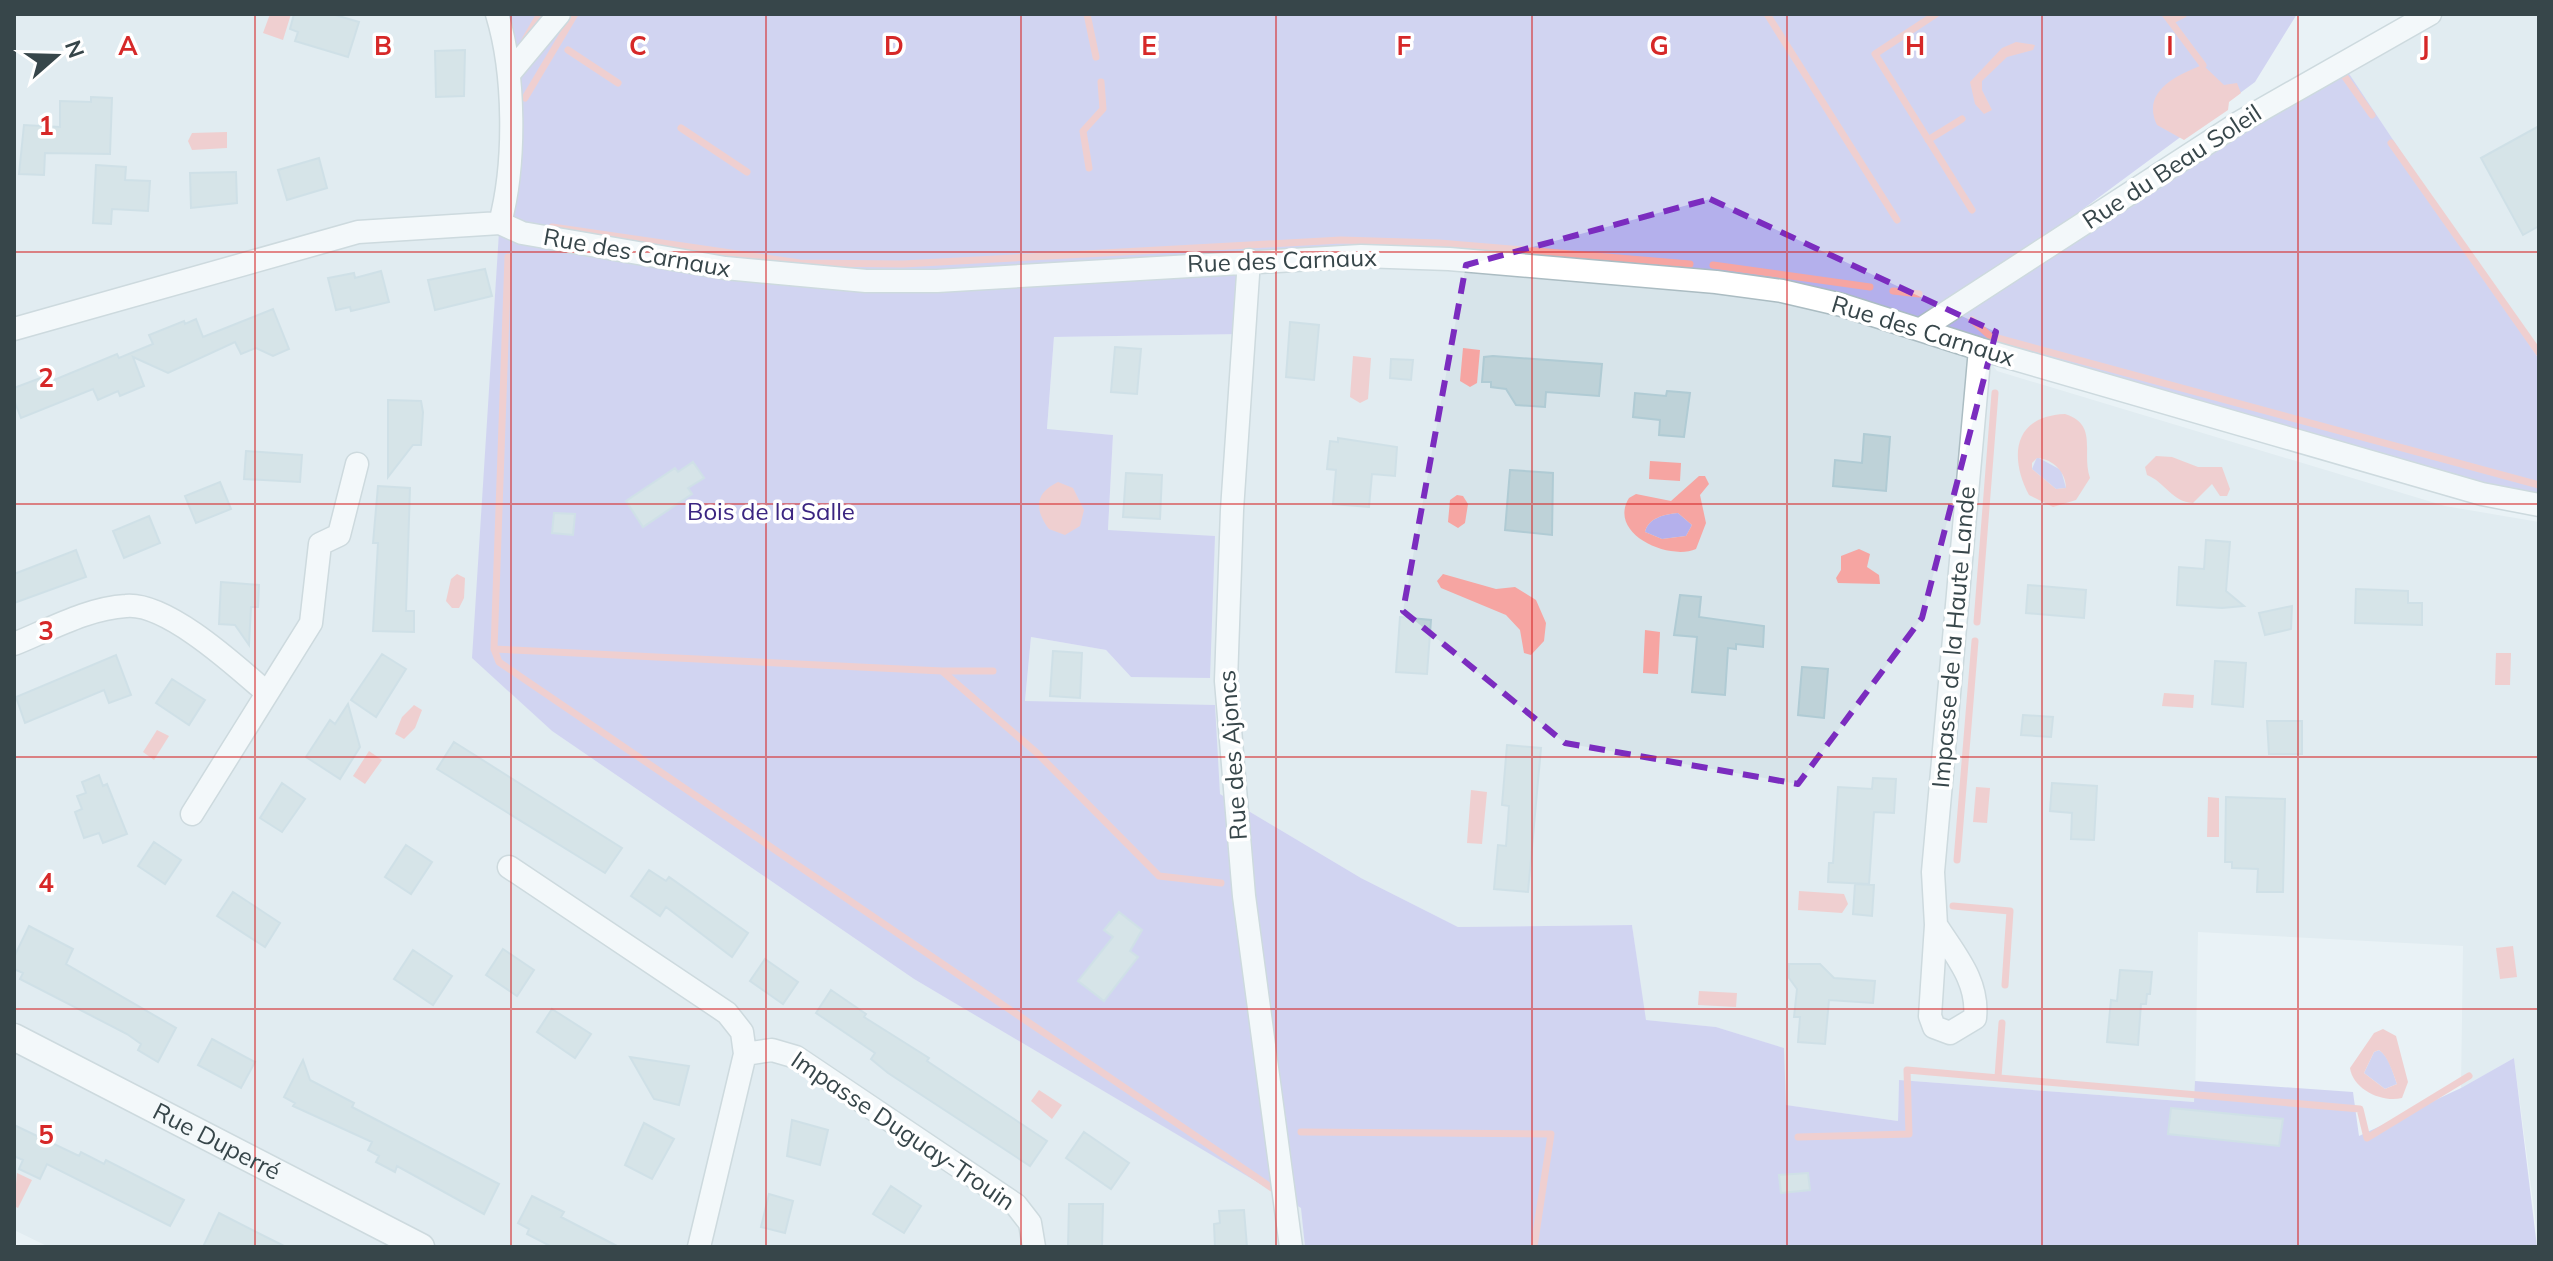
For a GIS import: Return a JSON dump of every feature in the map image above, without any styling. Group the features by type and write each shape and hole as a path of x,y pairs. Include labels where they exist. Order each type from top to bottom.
{"street":[{"path":"497,14 509,74 509,152 500,223"},
{"path":"509,74 559,14"},
{"name":"Rue du Beau Soleil","path":"1921,329 2240,122 2430,14"},
{"name":"Rue des Carnaux","path":"14,329 358,232 500,223 522,233 709,266 837,279 937,281 1249,260 1407,257 1716,282 1812,298 2482,494 2539,505"},
{"name":"Rue des Ajoncs","path":"1249,260 1232,510 1226,681 1244,896 1291,1247"},
{"name":"Impasse de la Haute Lande","path":"1936,925 1933,872 1980,349"},
{"path":"192,814 311,623 320,544 339,535 357,464"},
{"path":"14,644 94,613 128,605 140,607 152,610 210,646 267,693"},
{"path":"509,867 727,1013 742,1032 745,1054 699,1247"},
{"name":"Rue Duperré","path":"14,1037 421,1247"},
{"name":"Impasse Duguay-Trouin","path":"745,1054 772,1050 796,1057 1016,1205 1030,1223 1034,1247"}],"highlighted area":[{"path":"1710,199 1996,332 1922,618 1798,784 1565,743 1403,611 1466,265"}],"shaded area":[{"path":"14,14 496,14 503,32 500,223 473,658 552,731 914,979 1302,1208 1305,1247 49,1247 14,1230"},
{"path":"270,14 291,14 283,40 263,33"},
{"path":"2430,14 2539,14 2539,359 2342,63"},
{"path":"2016,42 2035,45 2033,50 2007,57 1982,81 1982,90 1992,110 1984,114 1975,104 1970,82 2002,48"},
{"path":"2203,65 2224,85 2237,83 2241,93 2229,102 2228,110 2184,140 2157,125 2154,103 2164,86"},
{"path":"227,132 227,148 192,150 188,141 192,133"},
{"path":"1313,257 1782,291 1980,349 1997,371 2445,506 2539,522 2539,1247 2514,1058 2461,1088 2463,946 2198,932 2195,1102 1899,1080 1898,1121 1785,1105 1783,1048 1716,1027 1645,1020 1632,925 1458,927 1361,878 1220,794 1025,702 1031,637 1106,650 1131,677 1108,531 1113,435 1047,430 1054,337 1244,334 1249,271"},
{"path":"1463,348 1480,350 1477,383 1470,387 1460,381"},
{"path":"1353,356 1371,358 1368,399 1360,403 1350,397"},
{"path":"2065,414 2082,425 2087,440 2090,478 2076,500 2053,507 2029,495 2019,467 2018,453 2025,430 2048,416","holes":["2037,458 2061,472 2066,488 2056,489 2032,469 2032,463"]},
{"path":"2156,456 2172,457 2198,467 2222,467 2230,489 2227,496 2220,496 2212,484 2193,503 2179,499 2147,475 2145,467"},
{"path":"1650,461 1681,463 1680,481 1649,479"},
{"path":"1699,476 1705,476 1709,484 1700,495 1706,523 1696,549 1684,552 1657,548 1644,542 1626,523 1624,511 1629,498 1636,494 1671,501","holes":["1678,513 1692,525 1686,536 1662,539 1645,532 1653,520"]},
{"path":"1058,482 1073,488 1084,510 1080,526 1065,535 1049,529 1039,508 1041,496"},
{"path":"1457,495 1463,496 1468,504 1465,523 1458,528 1448,522 1450,500"},
{"path":"1859,549 1870,554 1867,567 1879,575 1880,584 1838,583 1836,578 1841,570 1841,556"},
{"path":"457,574 465,578 464,598 459,608 452,608 446,601 451,579"},
{"path":"1443,574 1496,589 1515,587 1536,600 1546,623 1544,641 1531,655 1524,653 1520,630 1506,615 1441,588 1437,581"},
{"path":"1645,630 1660,632 1658,674 1643,673"},
{"path":"2496,653 2511,653 2510,685 2495,685"},
{"path":"2164,693 2194,695 2193,708 2162,706"},
{"path":"414,705 422,710 415,728 404,739 395,734 402,717"},
{"path":"157,730 169,736 154,760 143,752"},
{"path":"369,751 382,760 365,784 353,776"},
{"path":"1976,787 1990,788 1987,823 1973,822"},
{"path":"1471,790 1487,792 1482,844 1467,843"},
{"path":"2208,797 2219,798 2219,837 2207,837"},
{"path":"1799,891 1844,894 1848,904 1842,913 1798,910"},
{"path":"2513,946 2517,977 2500,979 2496,948"},
{"path":"1699,991 1737,993 1736,1007 1698,1005"},
{"path":"2383,1029 2396,1036 2408,1082 2402,1098 2378,1097 2363,1088 2352,1076 2350,1068 2374,1033","holes":["2379,1050 2397,1084 2385,1089 2364,1073 2374,1052"]},
{"path":"1039,1090 1062,1105 1052,1119 1031,1101"},
{"path":"17,1173 32,1180 18,1208 14,1206"}],"green space":[{"name":"Bois de la Salle","path":"496,14 2297,14 2255,82 1937,317 2342,63 2539,359 2539,505 1782,291 1613,273 1249,260 1244,334 1054,337 1047,429 1113,435 1108,530 1215,536 1210,678 1131,677 1106,650 1031,637 1025,701 1215,705 1220,794 1361,878 1458,927 1632,925 1646,1020 1716,1027 1784,1048 1786,1105 1898,1121 1899,1080 2194,1102 2195,1081 2353,1092 2359,1136 2461,1088 2514,1058 2537,1247 1305,1247 1301,1208 914,979 552,731 472,658 509,74"},
{"path":"2037,457 2061,470 2066,488 2056,489 2032,469"},
{"path":"1678,513 1692,525 1686,536 1662,539 1645,532 1653,520"},
{"path":"2379,1050 2388,1060 2397,1084 2385,1089 2364,1073 2374,1052"}],"building":[{"path":"294,14 332,14 359,22 348,57 295,41 298,32 290,29"},
{"path":"465,50 464,96 436,97 435,51"},
{"path":"91,97 112,98 110,154 45,153 44,175 19,174 24,125 60,127 60,101 91,102"},
{"path":"2539,126 2539,226 2523,235 2481,158"},
{"path":"319,158 327,188 287,200 278,170"},
{"path":"96,165 126,167 125,180 150,181 148,211 112,209 111,224 93,223"},
{"path":"236,172 237,203 191,208 190,173"},
{"path":"485,269 492,296 435,310 428,280"},
{"path":"381,271 389,302 351,311 350,307 336,310 328,278 354,273 355,278"},
{"path":"273,309 289,349 273,356 256,348 241,354 235,342 168,373 133,357 144,386 120,396 118,391 98,400 93,389 21,418 14,400 14,388 51,374 54,380 117,354 119,358 153,344 149,335 184,321 185,324 196,319 203,337"},
{"path":"1290,322 1319,325 1314,380 1286,377"},
{"path":"1115,347 1141,349 1137,394 1111,392"},
{"path":"1484,357 1602,364 1599,396 1546,392 1545,407 1516,405 1506,389 1491,387 1491,382 1482,382"},
{"path":"1391,359 1413,360 1411,380 1390,378"},
{"path":"1667,391 1690,393 1684,437 1659,435 1660,420 1633,417 1635,393 1666,396"},
{"path":"388,400 421,401 423,412 421,445 413,445 388,477"},
{"path":"1864,434 1890,437 1886,491 1833,486 1835,460 1862,463"},
{"path":"1338,438 1397,447 1395,476 1372,474 1369,507 1333,504 1336,470 1327,469 1330,441 1338,442"},
{"path":"246,451 302,455 300,482 244,479"},
{"path":"693,462 704,478 688,488 692,494 643,527 626,501 675,468 678,472"},
{"path":"1510,470 1553,473 1552,535 1505,530"},
{"path":"1126,473 1162,475 1160,519 1123,517"},
{"path":"220,482 231,509 196,523 185,496"},
{"path":"378,486 410,488 406,611 414,611 414,632 373,631 378,543 373,543"},
{"path":"554,513 575,514 573,535 552,533"},
{"path":"149,516 160,543 124,558 113,531"},
{"path":"2206,540 2230,542 2226,591 2244,606 2177,605 2179,567 2204,569"},
{"path":"76,550 86,577 14,603 14,574"},
{"path":"221,582 259,585 258,607 251,607 249,645 235,625 219,624"},
{"path":"2028,585 2086,590 2084,618 2026,613"},
{"path":"2356,589 2408,591 2408,603 2422,603 2422,625 2355,623"},
{"path":"1680,595 1701,597 1699,617 1764,626 1763,647 1736,644 1736,649 1728,648 1725,695 1692,692 1697,637 1674,635"},
{"path":"2292,606 2291,629 2265,635 2259,613"},
{"path":"1400,617 1431,620 1427,674 1396,672"},
{"path":"1053,651 1082,653 1080,698 1050,696"},
{"path":"382,654 406,669 376,717 351,700"},
{"path":"116,655 131,695 109,703 104,690 25,723 16,697"},
{"path":"2215,661 2246,663 2243,707 2212,704"},
{"path":"1802,667 1828,669 1824,718 1798,715"},
{"path":"172,679 205,700 189,725 156,703"},
{"path":"348,704 360,747 340,779 306,757 330,720 335,724"},
{"path":"2023,715 2053,717 2051,737 2021,735"},
{"path":"2267,721 2302,721 2302,754 2269,754"},
{"path":"454,742 622,848 605,873 437,769"},
{"path":"1507,745 1541,748 1528,892 1494,889 1498,845 1506,846 1509,806 1502,805"},
{"path":"99,775 103,786 107,784 127,834 103,843 99,833 84,838 75,812 82,809 77,796 86,793 82,782"},
{"path":"1873,778 1896,779 1894,813 1874,812 1869,884 1828,882 1829,863 1833,863 1838,787 1872,789"},
{"path":"282,783 305,799 282,832 260,818"},
{"path":"2052,783 2097,786 2094,840 2071,839 2072,813 2050,811"},
{"path":"2226,797 2285,799 2283,892 2257,892 2258,869 2232,868 2232,862 2225,862"},
{"path":"154,842 181,860 165,884 138,866"},
{"path":"406,845 432,862 411,894 385,877"},
{"path":"649,870 666,881 669,877 748,933 732,957 666,907 660,916 631,896"},
{"path":"1855,884 1874,885 1872,916 1853,914"},
{"path":"233,892 280,923 265,947 217,916"},
{"path":"1119,912 1142,930 1130,951 1138,957 1104,1001 1078,981 1113,937 1104,930"},
{"path":"29,926 73,949 66,964 176,1028 158,1062 138,1050 141,1044 127,1034 20,979 23,973 14,969 14,957"},
{"path":"503,949 534,970 517,996 486,975"},
{"path":"413,950 452,976 433,1005 394,979"},
{"path":"765,959 798,982 783,1004 750,981"},
{"path":"1789,964 1820,964 1834,978 1875,981 1873,1003 1829,1000 1825,1044 1798,1042 1800,1017 1794,1017 1797,989 1789,978"},
{"path":"2120,970 2152,972 2150,994 2147,994 2146,1004 2141,1004 2138,1045 2107,1042 2111,1000 2117,1001"},
{"path":"831,990 866,1014 864,1017 929,1058 927,1061 1047,1141 1030,1166 888,1073 871,1059 875,1053 816,1013"},
{"path":"552,1009 591,1034 575,1058 537,1032"},
{"path":"212,1039 255,1062 241,1088 198,1065"},
{"path":"630,1057 689,1066 679,1105 654,1099"},
{"path":"303,1060 310,1080 354,1103 352,1107 499,1184 484,1214 397,1166 395,1172 376,1162 379,1156 368,1150 372,1142 293,1106 295,1103 284,1097"},
{"path":"2171,1108 2283,1119 2279,1146 2168,1134"},
{"path":"792,1120 828,1130 820,1165 787,1156"},
{"path":"644,1123 674,1139 652,1179 625,1165"},
{"path":"14,1125 79,1156 81,1152 104,1164 106,1160 184,1200 170,1226 47,1164 40,1179 19,1169 23,1160 14,1156"},
{"path":"1084,1132 1129,1163 1111,1189 1066,1158"},
{"path":"1808,1173 1810,1190 1781,1193 1779,1175"},
{"path":"891,1186 921,1206 904,1233 873,1214"},
{"path":"769,1194 793,1201 785,1233 761,1227"},
{"path":"532,1196 564,1212 561,1217 619,1247 552,1247 527,1234 529,1229 518,1223"},
{"path":"1069,1204 1103,1204 1102,1247 1068,1247"},
{"path":"1244,1210 1247,1247 1215,1247 1214,1224 1220,1223 1219,1211"},
{"path":"219,1213 286,1247 203,1247"}],"waterway":[{"path":"525,40 540,14"},
{"path":"525,98 575,14"},
{"path":"1087,14 1096,57"},
{"path":"1767,14 1897,220"},
{"path":"1936,14 1875,54 1972,210"},
{"path":"2165,14 2203,65"},
{"path":"2170,21 2184,14"},
{"path":"568,50 618,83"},
{"path":"2345,77 2372,115"},
{"path":"1089,168 1083,131 1103,109 1101,82"},
{"path":"1928,140 1962,119"},
{"path":"681,128 747,172"},
{"path":"2391,143 2539,353"},
{"path":"552,227 800,263 903,264 1341,240 1439,243 1690,264"},
{"path":"508,257 494,649 499,662 1272,1188"},
{"path":"1713,265 1870,287"},
{"path":"1893,291 1919,294"},
{"path":"1972,320 1990,336 2539,485"},
{"path":"1977,622 1995,393"},
{"path":"1957,860 1975,641"},
{"path":"494,649 942,671 1037,753 1159,876 1221,883"},
{"path":"942,671 993,671"},
{"path":"1953,906 2010,911 2005,985"},
{"path":"1998,1077 2002,1023"},
{"path":"1798,1137 1909,1134 1907,1070 2360,1109 2367,1138 2469,1076"},
{"path":"1301,1132 1551,1134 1534,1247"}]}
